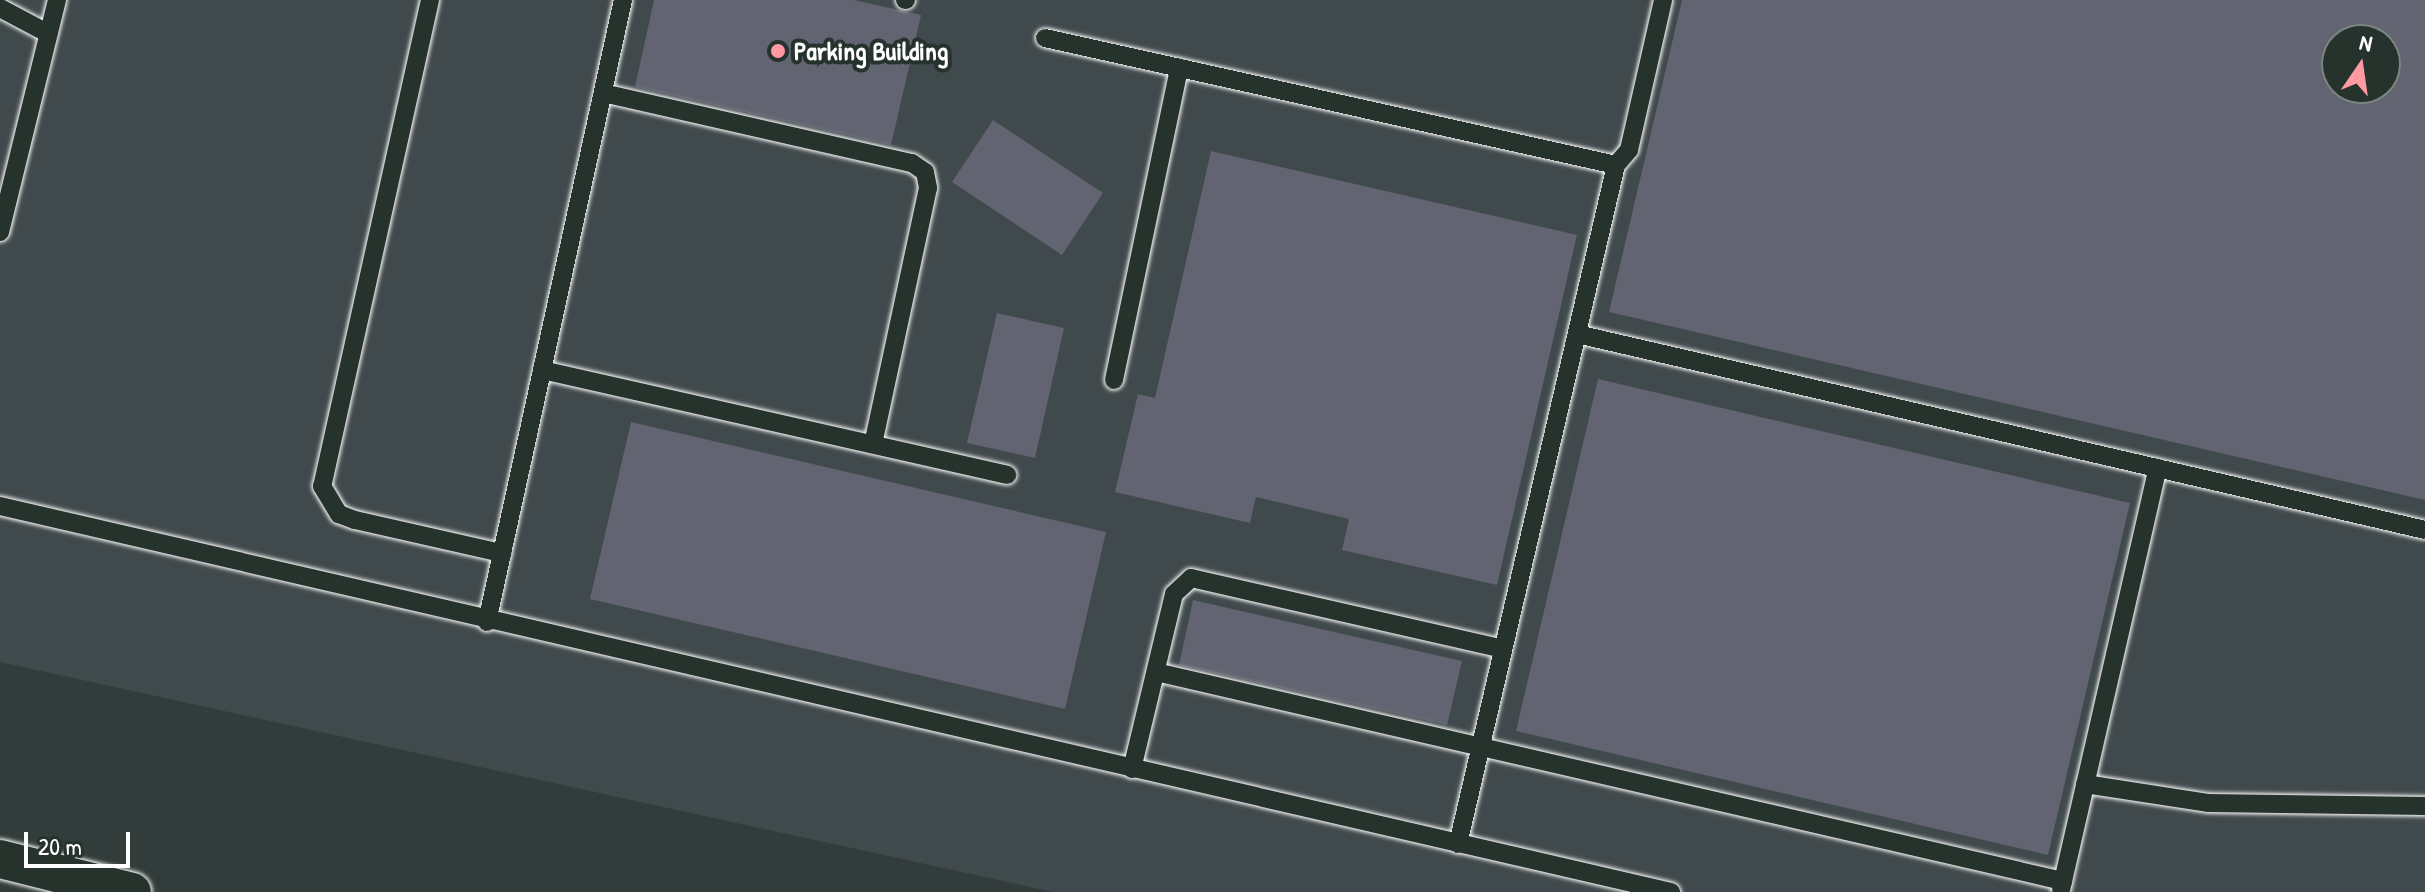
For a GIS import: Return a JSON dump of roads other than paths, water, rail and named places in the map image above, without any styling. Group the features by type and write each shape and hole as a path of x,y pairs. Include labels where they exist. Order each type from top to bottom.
{"street":[{"path":"0,859 132,892"}],"lane":[{"path":"0,232 57,0"},
{"path":"430,0 322,486 339,514 355,520 502,553"},
{"path":"487,622 623,0"},
{"path":"1458,844 1616,165 1629,150 1663,0"},
{"path":"0,8 49,34"},
{"path":"1045,38 1616,165"},
{"path":"1114,380 1179,68"},
{"path":"603,93 912,163 925,172 928,188 873,444"},
{"path":"1577,334 2425,530"},
{"path":"542,370 1007,475"},
{"path":"1156,672 1481,746 2062,887 2158,468"},
{"path":"0,506 487,622 1671,892"},
{"path":"1132,769 1174,594 1191,578 1503,649"},
{"path":"2085,784 2208,803 2425,806"}],"place":[{"name":"Parking Building","path":"778,51"}]}
